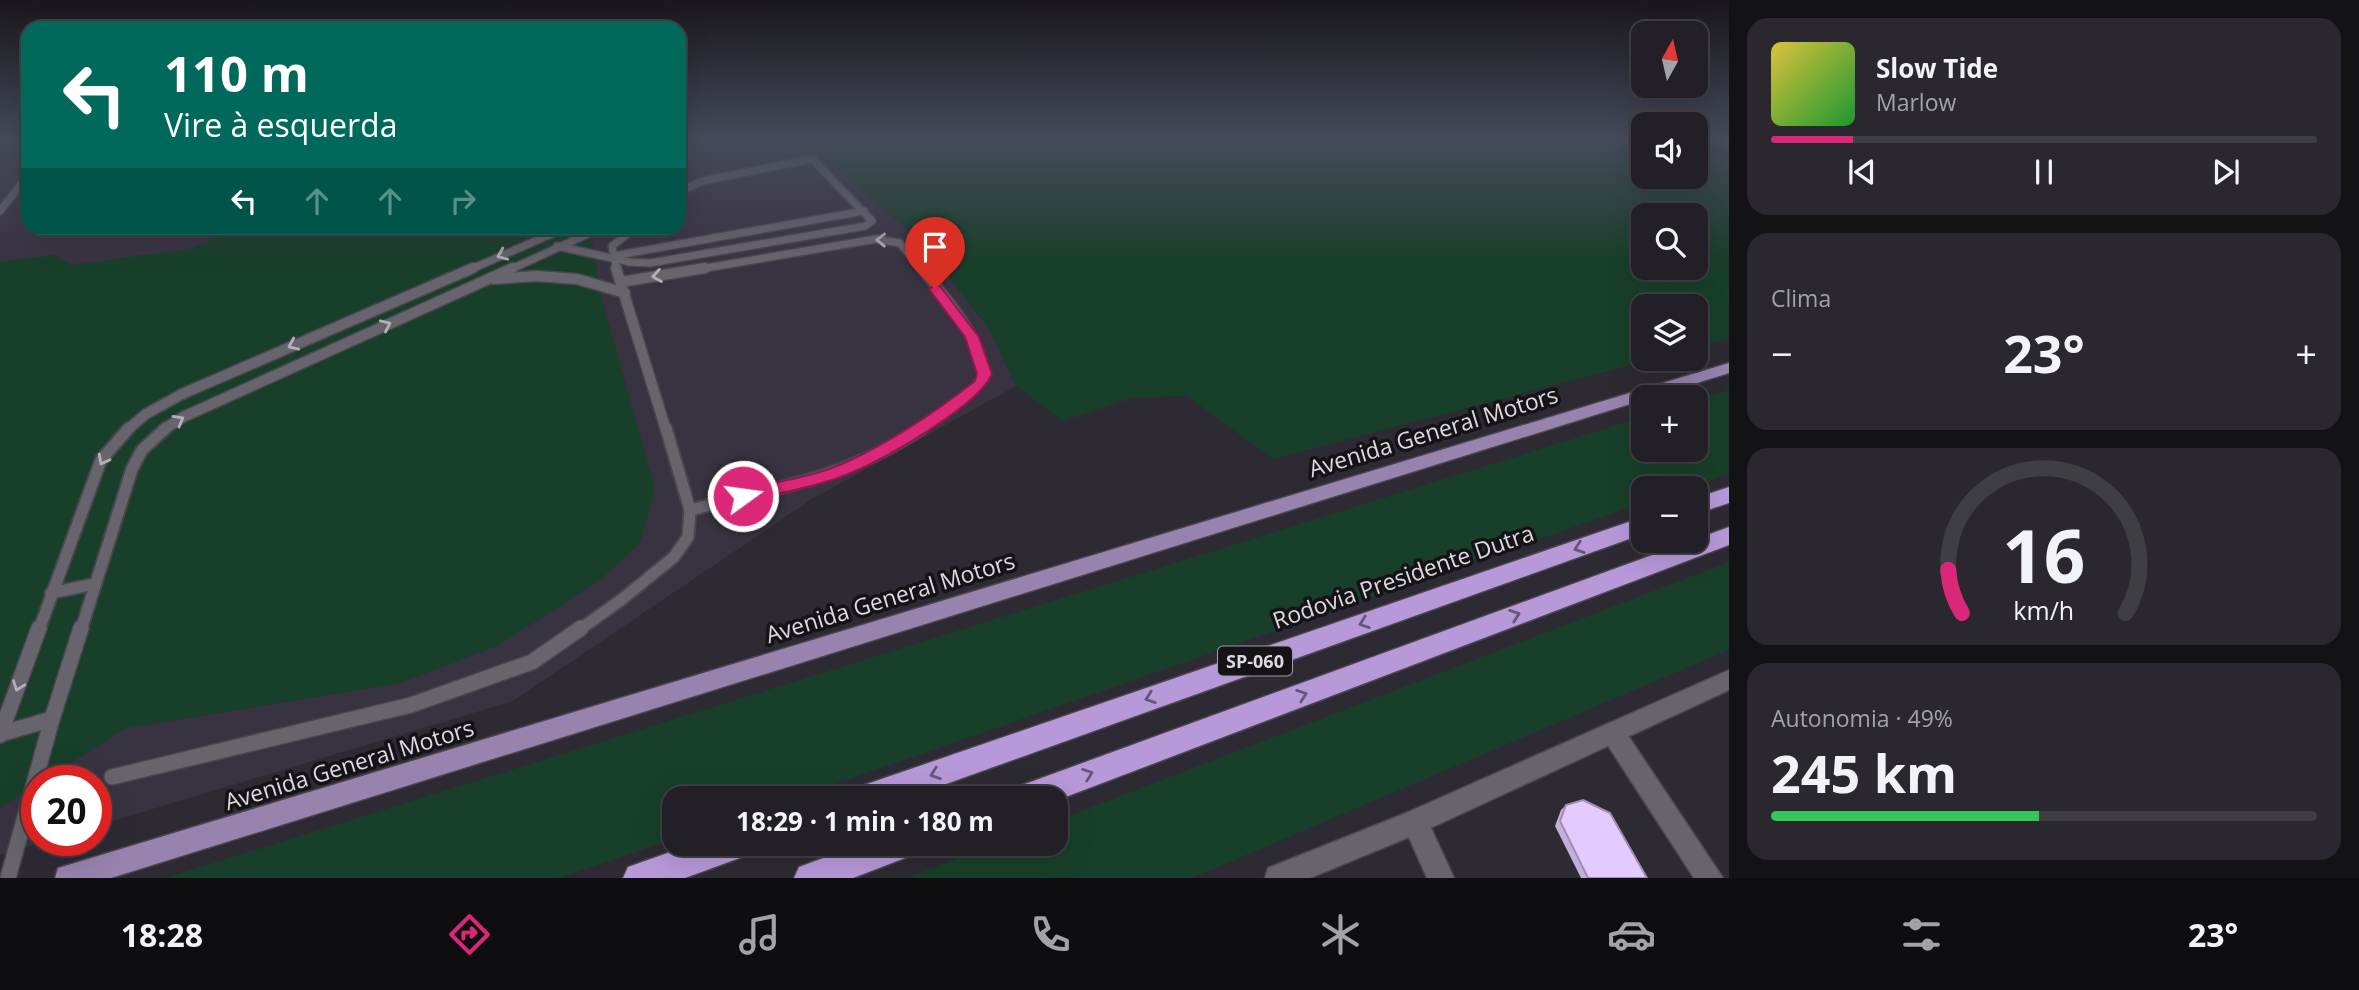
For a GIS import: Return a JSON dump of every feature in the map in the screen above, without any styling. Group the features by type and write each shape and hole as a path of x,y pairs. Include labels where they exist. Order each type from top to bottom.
{"highway":[{"path":"1708,502 1729,495"},
{"name":"Rodovia Presidente Dutra","path":"901,786 1631,529"},
{"name":"SP-060","path":"1056,786 1729,536"},
{"path":"639,878 702,856"},
{"path":"810,878 870,856"}],"main road":[{"name":"Avenida General Motors","path":"68,878 1729,368"}],"street":[{"path":"1278,878 1415,822 1729,680"},
{"path":"1613,733 1710,878"},
{"path":"1415,822 1441,878"}],"lane":[{"path":"686,189 702,181"},
{"path":"540,239 559,247 650,262 865,226 872,221 833,181"},
{"path":"0,211 21,183"},
{"path":"0,196 11,195"},
{"path":"613,257 864,211"},
{"path":"0,735 101,460 119,434 147,411 182,394 549,235"},
{"path":"8,878 93,584 132,469 142,450 158,433 183,417 586,235"},
{"path":"112,777 411,705 532,662 621,600 674,557 688,537 690,510 613,257 612,246 626,235"},
{"path":"485,280 555,277 623,287 876,239 895,240 900,243 972,337 985,374 981,383 947,411 887,449 835,472 690,510"},
{"path":"408,294 427,306"},
{"path":"51,593 93,584"},
{"path":"0,735 52,719"}],"shaded area":[{"path":"0,181 21,181 21,235 686,235 686,181 851,181 902,224 932,255 990,330 1016,386 812,499 513,701 112,821 112,765 21,765 21,848 0,855"}],"green space":[{"path":"851,181 1631,181 1631,189 1708,189 1708,181 1729,181 1729,339 1708,345 1708,294 1631,294 1631,365 1273,459 1187,396 1132,398 1063,421 1016,386 990,330 932,255 902,224"},
{"path":"226,235 591,235 600,292 655,489 640,543 598,582 497,646 398,684 126,728 68,765 21,765 21,795 0,808 0,262 56,255 71,265 189,249"},
{"path":"1729,390 1729,474 1708,481 1708,476 1631,476 1631,507 829,786 662,786 662,843 559,878 165,878 1631,421 1631,462 1708,462 1708,396"},
{"path":"1729,562 1729,650 1192,878 906,878 964,856 1068,856 1068,816"}],"building":[{"path":"1583,800 1610,813 1647,878 1588,878 1560,821 1566,805"}],"route":[{"path":"743,496 846,469 887,449 947,411 981,383 985,374 972,337 935,289"}]}
